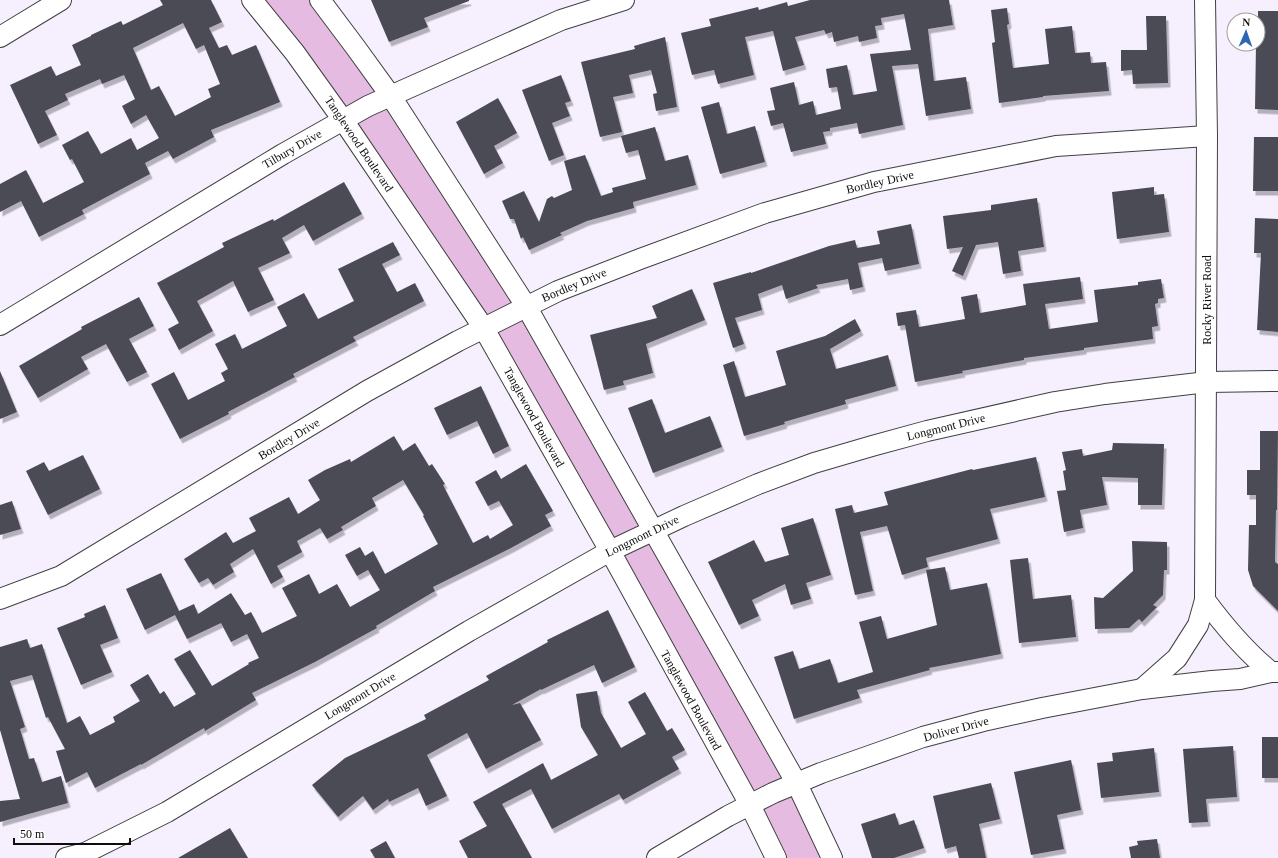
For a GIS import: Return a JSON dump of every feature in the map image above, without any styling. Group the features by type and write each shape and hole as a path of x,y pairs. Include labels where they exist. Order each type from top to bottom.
{"street":[{"path":"0,37 61,0"},
{"name":"Tanglewood Boulevard","path":"252,0 295,53 343,120 484,328 750,805 776,858"},
{"path":"320,0 390,95 526,306 797,784 832,858"},
{"name":"Tilbury Drive","path":"0,325 283,154 368,106 562,20 624,0"},
{"name":"Rocky River Road","path":"1142,689 1177,658 1198,625 1205,600 1207,136 1205,0"},
{"name":"Bordley Drive","path":"0,599 61,576 368,391 558,290 765,213 874,182 1056,146 1207,136"},
{"name":"Longmont Drive","path":"66,858 85,853 167,812 469,631 610,552 653,530 758,484 814,464 927,431 1055,402 1105,394 1207,382 1278,381"},
{"path":"1205,600 1223,625 1254,659 1274,672"},
{"name":"Doliver Drive","path":"657,858 728,816 750,805 821,773 923,737 1042,708 1142,689 1240,679 1274,672"}],"shaded area":[{"path":"261,0 314,0 519,304 826,858 780,858 539,416"}],"building":[{"path":"160,0 211,0 222,22 209,28 219,48 227,45 232,55 256,45 280,102 211,130 214,137 173,159 168,151 145,163 150,174 82,210 84,214 39,237 21,201 0,212 0,184 26,170 43,203 84,182 72,159 70,160 62,145 88,131 101,154 131,138 137,150 159,138 146,115 131,124 122,106 135,99 124,75 102,84 100,79 65,94 68,100 45,111 57,135 38,144 10,85 51,66 56,76 81,65 72,45 121,21 123,25 163,5","holes":["183,23 196,49 204,45 220,84 208,89 211,97 175,116 159,86 151,90 133,48"]},
{"path":"371,0 469,1 424,18 428,27 389,42"},
{"path":"810,0 949,0 953,25 928,29 934,81 966,77 971,109 926,116 918,64 892,66 903,125 859,134 857,123 830,128 830,131 823,132 826,144 791,152 783,123 771,126 767,111 775,110 770,88 794,82 799,105 813,101 816,115 841,109 837,87 829,88 826,69 847,65 853,95 877,91 870,54 911,50 904,14 881,18 882,25 875,26 877,38 859,42 858,36 834,42 832,32 826,34 824,30 795,37 804,65 783,71 773,31 745,37 754,75 718,84 714,70 692,75 681,33 711,26 709,19 758,7 759,10 787,2 788,6"},
{"path":"1007,8 1009,24 1007,25 1013,68 1049,64 1045,29 1072,26 1075,53 1090,52 1091,63 1106,62 1109,91 1043,96 999,103 992,43 995,42 991,10"},
{"path":"1278,11 1278,110 1255,109 1256,52 1266,52 1266,12 1258,12"},
{"path":"1146,16 1166,16 1168,83 1133,84 1132,70 1121,71 1121,50 1147,50"},
{"path":"665,37 677,107 656,111 653,94 657,93 651,70 629,75 633,93 613,97 622,132 600,137 581,62 635,49 634,46"},
{"path":"561,75 571,101 565,103 570,116 552,123 564,155 549,161 522,90"},
{"path":"498,98 517,133 494,146 503,163 484,174 456,122"},
{"path":"719,102 727,134 755,126 765,162 720,174 701,107"},
{"path":"655,127 665,161 688,155 696,185 633,202 634,208 587,221 560,233 562,235 529,250 523,237 521,239 514,219 510,219 502,201 524,191 539,222 547,199 552,196 554,198 572,190 564,161 585,155 601,196 613,192 612,188 646,179 638,150 626,153 621,136"},
{"path":"1254,137 1278,137 1278,191 1253,191"},
{"path":"344,182 362,214 313,241 304,225 282,238 290,253 258,268 274,300 248,312 233,281 197,301 213,331 179,350 168,329 179,323 157,283 224,247 222,243 273,219 274,221"},
{"path":"1154,187 1154,195 1164,194 1169,232 1117,239 1112,192"},
{"path":"1037,198 1044,247 1018,251 1021,271 1003,274 998,242 976,245 963,276 952,271 963,247 947,249 943,216 991,210 991,205"},
{"path":"1255,218 1278,219 1278,332 1257,330 1261,253 1254,253"},
{"path":"911,224 919,264 885,271 882,258 858,263 863,287 850,290 848,279 816,285 818,288 786,299 782,285 758,294 762,310 735,318 744,344 733,348 713,283 751,273 829,246 855,240 857,248 880,244 877,231"},
{"path":"393,242 400,255 382,264 397,292 415,283 424,301 353,337 356,341 293,374 295,377 228,412 229,414 180,439 151,384 174,372 188,400 225,381 221,373 228,369 215,344 235,334 242,349 287,326 277,307 304,293 318,319 354,301 338,269"},
{"path":"1080,277 1083,299 1045,304 1049,329 1098,322 1094,290 1138,285 1138,282 1161,279 1164,298 1158,299 1158,303 1155,304 1158,326 1152,327 1153,339 1024,358 1024,360 962,371 963,373 915,382 905,325 898,326 896,313 916,310 919,327 965,319 961,297 977,294 980,313 1026,305 1023,284"},
{"path":"692,289 705,320 646,344 653,373 623,381 624,385 604,390 590,335 657,318 652,306"},
{"path":"139,297 154,326 129,339 147,372 127,382 106,344 81,357 88,369 38,398 19,366 82,329 81,327"},
{"path":"855,319 861,331 830,349 836,369 888,355 896,386 845,400 846,404 784,422 785,424 744,436 723,365 734,361 745,397 786,385 776,351 825,336"},
{"path":"0,371 17,412 0,419"},
{"path":"481,386 509,446 493,454 477,421 447,435 434,408"},
{"path":"652,399 665,433 710,416 722,447 653,473 628,408"},
{"path":"1260,431 1278,431 1275,562 1278,564 1278,611 1253,586 1248,570 1249,525 1256,525 1256,495 1247,495 1247,470 1260,470"},
{"path":"394,436 403,451 415,443 429,466 432,464 445,484 443,485 473,543 488,535 490,539 513,525 499,501 488,506 475,482 496,470 501,479 526,464 553,511 545,515 551,526 433,587 435,591 376,626 377,628 315,662 252,693 256,700 205,731 204,728 141,765 95,788 87,772 66,783 56,751 65,749 48,717 46,718 32,675 10,681 25,727 20,729 29,759 34,758 42,782 61,776 68,803 0,822 0,801 20,799 0,730 0,647 27,639 30,648 42,644 67,723 80,716 90,735 115,722 113,717 140,701 130,685 148,674 160,694 164,691 174,707 196,694 174,659 190,650 212,686 249,664 248,663 259,658 247,634 231,642 221,623 187,639 175,615 145,630 126,589 161,573 179,611 194,604 198,614 231,593 245,615 251,612 262,633 297,616 282,588 309,574 319,594 337,584 350,607 380,590 368,570 357,576 345,555 360,547 365,556 373,551 385,574 438,544 423,516 424,515 403,480 372,498 376,506 341,527 343,530 327,539 320,528 297,541 302,552 277,566 283,577 271,584 253,549 230,564 234,572 213,585 208,578 199,583 184,559 226,532 233,543 256,531 249,518 289,497 298,514 320,500 308,480 325,470 350,459 351,462"},
{"path":"1113,443 1164,444 1162,505 1138,505 1138,478 1102,477 1107,505 1080,510 1083,528 1064,532 1057,491 1066,490 1063,471 1066,470 1062,452 1082,449 1083,456 1112,450"},
{"path":"83,455 100,489 48,515 26,471 44,462 49,471"},
{"path":"1036,457 1045,497 990,509 998,539 926,558 928,567 902,575 887,526 860,532 873,591 855,595 835,509 852,505 854,513 888,505 884,492 972,469"},
{"path":"12,501 21,529 0,535 0,505"},
{"path":"813,518 831,575 806,583 811,599 791,605 785,584 752,600 759,616 739,625 708,562 754,540 765,562 789,555 781,528"},
{"path":"1132,541 1167,542 1167,570 1164,570 1163,595 1153,605 1157,607 1142,622 1139,619 1129,628 1095,629 1094,597 1103,598 1133,571"},
{"path":"1028,558 1033,599 1071,595 1076,637 1019,643 1010,560"},
{"path":"945,567 950,590 987,583 1001,654 929,668 930,670 857,690 860,698 794,719 774,657 793,651 799,669 830,659 838,683 873,672 859,622 881,616 887,639 937,625 926,570"},
{"path":"105,605 118,638 100,645 112,672 81,685 57,628 85,617 84,614"},
{"path":"608,610 635,667 602,683 594,665 541,689 512,705 520,703 541,740 486,769 467,733 427,755 447,796 426,806 418,788 389,802 388,799 373,810 363,796 338,817 312,785 345,758 426,719 424,715 489,680 486,676 548,642 547,640"},
{"path":"597,691 601,713 621,748 646,734 628,702 645,692 667,731 672,728 685,750 672,757 679,769 623,800 619,794 552,829 531,789 502,804 532,858 468,858 459,841 487,826 473,802 543,763 551,780 598,755 581,727 576,694"},
{"path":"1262,737 1278,737 1278,778 1262,778"},
{"path":"1233,746 1237,797 1206,799 1208,822 1189,823 1183,749"},
{"path":"1154,748 1159,792 1101,798 1097,763 1113,761 1112,753"},
{"path":"1071,760 1081,810 1057,815 1064,849 1031,855 1014,772"},
{"path":"991,783 1000,819 979,824 986,858 959,858 956,846 945,849 933,796"},
{"path":"895,813 899,825 914,820 924,848 894,858 872,858 861,824"},
{"path":"230,828 248,858 178,858"},
{"path":"1157,839 1160,858 1131,858 1129,847 1138,845 1137,841"},
{"path":"386,841 395,858 375,858 370,850"}]}
